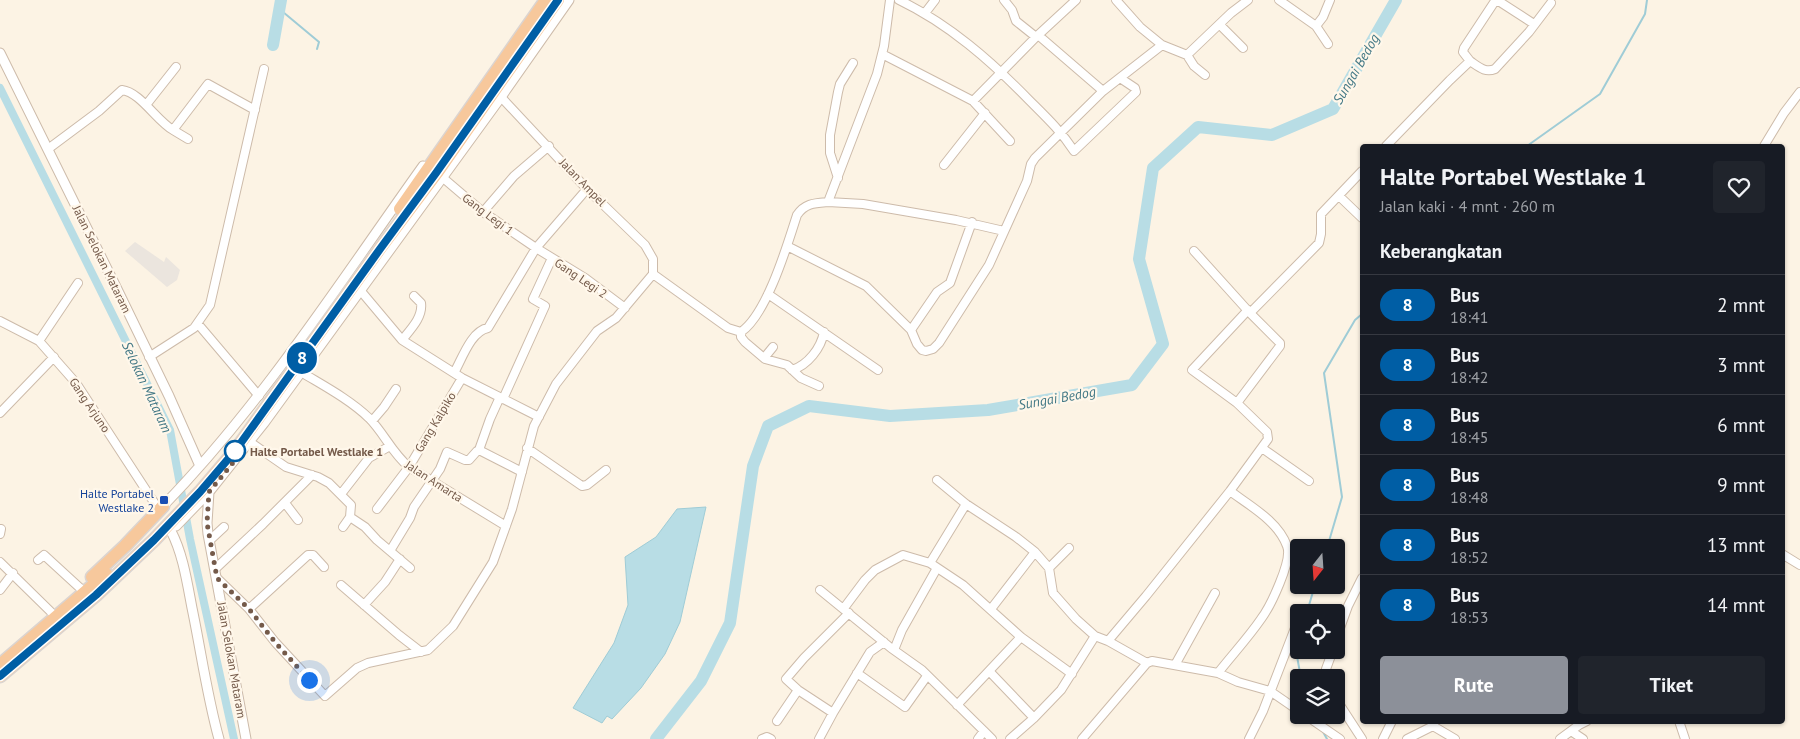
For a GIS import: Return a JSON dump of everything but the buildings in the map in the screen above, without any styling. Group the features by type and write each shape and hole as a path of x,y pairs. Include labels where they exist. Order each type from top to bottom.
{"highway":[{"path":"389,231 402,200 546,0"},
{"path":"0,676 25,649 96,595 200,485 235,451 377,246 442,173 558,0"},
{"path":"0,654 80,588 125,546 161,508"},
{"path":"0,684 114,589 173,528"},
{"path":"0,665 25,649"}],"street":[{"path":"437,150 539,0"},
{"path":"219,739 212,712 187,579 173,528 259,396 339,302 360,290 442,173 501,97 568,0"},
{"path":"828,202 872,90 882,54 890,0"},
{"path":"900,0 925,13 992,63 1062,132 1074,151 1136,92 1135,88 1120,78"},
{"path":"925,13 934,0"},
{"path":"1004,0 1012,10 1016,21 1103,91"},
{"path":"973,101 986,86 1002,73 1037,36 1076,0"},
{"path":"1116,0 1140,27 1162,45 1187,55 1194,66 1206,75"},
{"path":"1187,55 1248,0"},
{"path":"1279,0 1316,26 1328,44"},
{"path":"1316,26 1323,17 1330,0"},
{"path":"1534,24 1500,2 1495,1 1463,52 1470,61 1489,71 1495,69 1534,24 1551,3"},
{"path":"1220,25 1243,48"},
{"path":"787,246 866,286 911,330 922,350 929,350 939,342 989,265 1027,181 1031,164 1035,158 1103,91 1162,45"},
{"name":"Jalan Selokan Mataram","path":"0,53 169,396 200,485 246,739"},
{"path":"882,54 973,101 1010,141"},
{"path":"1388,144 1470,61"},
{"path":"838,178 830,153 830,135 840,84 853,63"},
{"path":"146,105 176,67"},
{"path":"149,358 198,324 210,305 264,70"},
{"path":"173,130 208,84 255,110"},
{"path":"48,149 99,111 115,94 122,90 146,105 167,126 188,139"},
{"path":"1765,144 1784,113 1800,92"},
{"name":"Jalan Ampel","path":"501,97 645,245 653,259 653,274"},
{"path":"944,165 986,113"},
{"path":"483,212 514,176 549,146"},
{"name":"Gang Legi 1","path":"442,173 483,212 536,248"},
{"path":"1108,641 1230,491 1268,439 1267,432 1237,403 1192,370 1319,243 1321,214 1360,173"},
{"path":"454,373 475,336 482,329 488,328 536,248 588,188"},
{"path":"1339,196 1360,216"},
{"path":"161,508 200,485 250,442 301,372 339,302 402,200"},
{"path":"741,332 751,322 768,294 797,215 802,208 813,203 863,204 972,222 1004,231"},
{"path":"911,330 937,292 950,283 972,222"},
{"name":"Gang Legi 2","path":"536,248 585,278 625,308"},
{"path":"1194,251 1280,343 1280,346 1237,403"},
{"path":"390,551 447,452 469,460 479,450 490,419 545,306 533,299 552,258"},
{"path":"312,475 216,574 325,696 357,668 368,662 428,650 453,626 493,562 506,526 527,448 539,417 556,384 597,331 616,318 653,274 728,328 741,332"},
{"path":"39,341 78,283"},
{"path":"360,290 402,340 462,378 539,417"},
{"path":"768,294 878,370"},
{"path":"402,340 414,326 420,312 420,303 414,296"},
{"name":"Gang Arjuno","path":"0,321 39,341 54,357 76,383 161,508"},
{"path":"198,324 259,396"},
{"path":"741,332 741,337 745,342 764,358 787,365 801,378 819,386"},
{"path":"792,370 804,364 816,350 823,339 824,332"},
{"path":"764,358 773,347"},
{"path":"0,413 54,357"},
{"name":"Jalan Amarta","path":"301,372 354,405 372,421 399,458 409,466 506,526"},
{"name":"Gang Kalpiko","path":"377,509 409,466 462,378"},
{"path":"372,421 396,390"},
{"path":"250,442 286,467 312,475 329,483 351,505 350,517 343,527"},
{"path":"341,494 369,458 390,446"},
{"path":"527,448 582,486 587,485 606,470"},
{"path":"1262,448 1309,481"},
{"path":"479,450 522,472"},
{"path":"937,480 966,504 1035,552 1049,568 1053,594 1095,636 1108,641 1147,663"},
{"path":"1218,673 1262,618 1280,581 1289,555 1288,547 1279,530 1230,491"},
{"path":"284,503 298,520"},
{"path":"894,650 934,565 966,504"},
{"path":"350,517 365,527 410,568"},
{"path":"210,540 224,528"},
{"path":"1049,568 1069,548"},
{"path":"991,609 1035,552"},
{"path":"38,560 44,555 80,588"},
{"path":"249,609 308,555 313,555 324,567"},
{"path":"833,713 788,682 786,679 787,675 846,611 865,580 875,570 902,555 934,565 964,585 1021,637 1072,674"},
{"path":"1785,556 1800,565"},
{"path":"364,605 385,582 400,559"},
{"path":"0,562 51,612"},
{"path":"0,590 13,573"},
{"path":"1345,614 1360,582"},
{"path":"341,585 421,652"},
{"path":"820,590 927,676 992,739"},
{"path":"1175,665 1215,593"},
{"path":"1010,739 1061,690 1095,636"},
{"path":"957,705 1021,637"},
{"path":"1249,739 1290,641"},
{"path":"819,739 870,652 884,642"},
{"path":"1082,739 1147,663 1156,661 1218,673 1238,682 1270,691 1290,705"},
{"path":"990,671 1034,718"},
{"path":"857,673 905,707 927,676"},
{"path":"777,721 798,690"},
{"path":"1345,713 1362,739"},
{"path":"1318,724 1340,739"},
{"path":"1383,739 1390,724"},
{"path":"1407,739 1434,724 1455,739"},
{"path":"1560,739 1582,724"},
{"path":"1680,724 1685,739"},
{"path":"978,739 984,731"},
{"path":"1571,731 1582,739"},
{"path":"762,739 767,737 771,739"}],"shaded area":[{"path":"135,242 164,262 166,257 180,270 177,280 167,287 125,251"}],"water":[{"path":"706,507 680,622 665,654 641,688 612,719 607,716 602,723 573,708 614,643 628,605 625,557 656,537 677,509"}],"waterway":[{"path":"273,45 281,0"},
{"name":"Sungai Bedog","path":"656,739 701,681 730,623 753,466 768,426 809,406 890,416 988,410 1132,385 1163,344 1139,259 1153,168 1198,127 1272,135 1333,109 1396,0"},
{"path":"1530,144 1600,94 1645,14 1647,0"},
{"path":"283,12 319,42 317,49"},
{"name":"Selokan Mataram","path":"0,88 170,430 190,539 234,739"},
{"path":"1330,539 1342,497 1324,373 1355,320 1360,316"},
{"path":"1309,604 1312,594"},
{"path":"1297,659 1299,669"},
{"path":"1322,730 1327,739"}],"bus line":[{"name":"8","path":"0,676 96,595 154,540 200,492 235,451 436,173 558,0"}],"place":[{"name":"Halte Portabel Westlake 1","path":"235,451"},
{"name":"Halte Portabel Westlake 2","path":"164,500"}],"route":[{"path":"235,451 240,454 209,492 207,523 217,578 249,609 309,680"}]}
